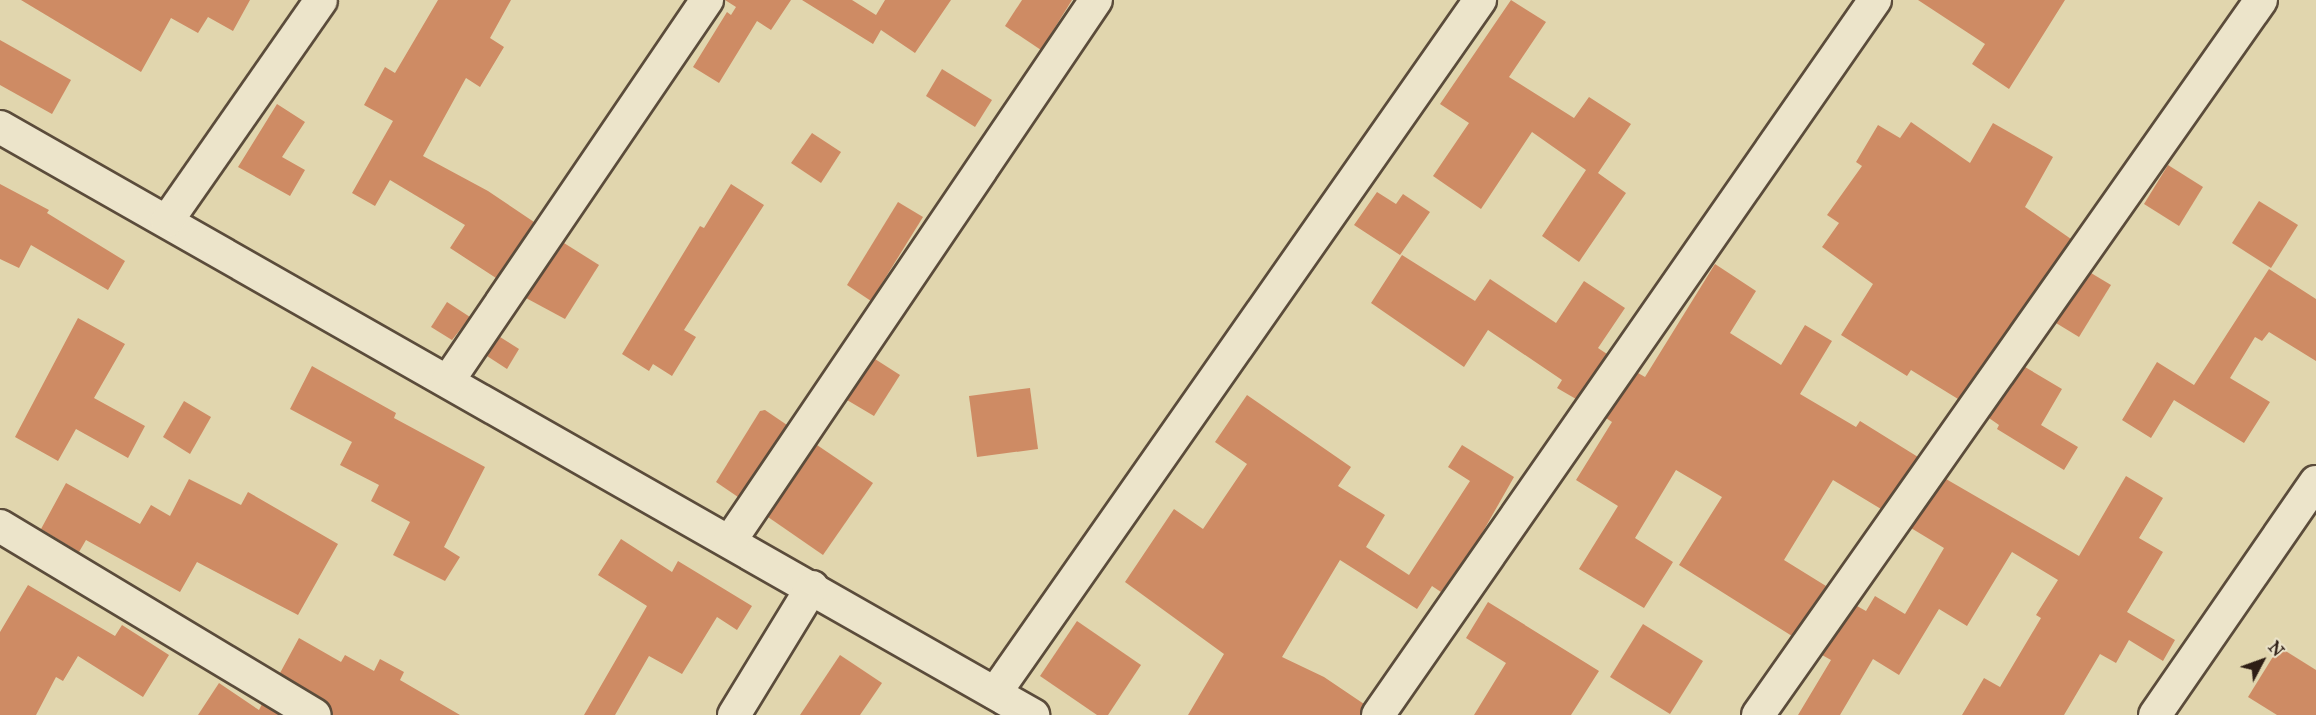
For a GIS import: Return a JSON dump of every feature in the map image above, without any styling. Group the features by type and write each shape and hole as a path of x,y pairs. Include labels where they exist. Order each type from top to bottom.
{"street":[{"path":"167,221 321,0"},
{"path":"448,381 707,0"},
{"path":"730,541 1096,0"},
{"path":"995,693 1480,0"},
{"path":"1378,715 1875,0"},
{"path":"1758,715 2261,0"},
{"path":"0,127 812,587 1033,715"},
{"path":"2155,715 2316,482"},
{"path":"0,526 315,715"},
{"path":"734,715 812,587"}],"building":[{"path":"21,0 250,0 233,31 208,17 198,33 171,18 141,72"},
{"path":"438,0 511,0 490,38 504,47 480,87 466,78 423,156 488,191 534,222 496,278 450,248 465,225 390,180 375,206 352,193 393,121 364,105 385,67 395,73"},
{"path":"725,0 791,0 771,30 757,21 719,83 693,67 727,12 731,15 736,7"},
{"path":"802,0 852,0 876,15 885,0 951,0 915,53 881,30 873,44"},
{"path":"1022,0 1072,0 1041,50 1005,26"},
{"path":"1511,0 1546,22 1509,77 1574,118 1589,97 1631,124 1598,173 1626,193 1579,262 1542,236 1586,170 1532,132 1481,209 1433,176 1469,123 1440,104"},
{"path":"1918,0 2065,0 2009,89 1972,64 1985,44"},
{"path":"0,40 71,80 52,114 0,85"},
{"path":"942,69 992,100 975,127 926,96"},
{"path":"277,104 305,122 282,157 305,170 290,196 238,167"},
{"path":"1911,122 1970,163 1993,123 2053,157 2025,207 2071,239 1958,399 1911,370 1907,376 1841,335 1873,284 1822,247 1839,223 1827,215 1862,166 1856,162 1878,125 1900,138"},
{"path":"812,133 841,152 821,183 791,163"},
{"path":"2168,165 2203,187 2179,226 2144,204"},
{"path":"0,184 49,210 47,213 125,261 108,290 31,245 19,268 0,259"},
{"path":"731,184 764,205 684,330 696,337 672,376 653,364 649,371 622,354 700,226 704,228"},
{"path":"1377,192 1396,204 1403,194 1430,212 1400,255 1354,225"},
{"path":"2259,201 2298,225 2271,268 2232,243"},
{"path":"898,202 923,217 871,301 847,285"},
{"path":"564,243 599,265 565,319 526,298"},
{"path":"1402,255 1475,301 1490,279 1556,323 1584,281 1625,308 1598,348 1607,354 1576,399 1557,388 1562,380 1488,330 1464,367 1371,303"},
{"path":"1715,264 1756,291 1730,333 1781,365 1805,325 1832,341 1800,394 1856,427 1860,421 1918,457 1881,509 1833,480 1784,560 1826,586 1792,636 1679,565 1722,497 1676,470 1635,538 1673,562 1644,608 1579,569 1618,506 1576,480 1612,422 1606,418 1638,373 1645,377"},
{"path":"2269,269 2316,299 2316,361 2269,332 2262,341 2255,337 2230,378 2270,402 2244,443 2174,400 2151,438 2122,420 2157,362 2194,385"},
{"path":"2091,273 2111,285 2079,337 2056,323"},
{"path":"447,302 470,317 452,340 431,327"},
{"path":"78,318 125,344 94,398 145,426 128,458 76,429 58,461 15,437"},
{"path":"500,337 519,349 507,369 487,356"},
{"path":"875,359 900,375 874,416 847,400"},
{"path":"312,366 396,413 394,418 485,467 444,547 460,557 445,581 393,555 410,522 371,501 379,485 340,465 352,442 290,409"},
{"path":"2025,367 2062,389 2041,425 2078,447 2064,470 1997,429 1999,425 1989,418"},
{"path":"1030,388 1038,449 977,457 969,396"},
{"path":"1247,395 1351,467 1338,486 1385,515 1366,547 1409,575 1470,481 1448,467 1462,445 1514,477 1481,535 1441,592 1432,586 1417,609 1340,560 1282,657 1324,677 1364,704 1360,715 1188,715 1224,654 1125,582 1174,509 1203,529 1247,464 1215,442"},
{"path":"184,401 211,417 190,454 163,437"},
{"path":"765,410 787,425 738,497 716,482 760,411"},
{"path":"817,445 873,483 823,555 768,517"},
{"path":"2126,476 2163,498 2139,538 2163,552 2127,612 2175,640 2163,661 2129,640 2116,663 2100,654 2064,715 1962,715 1984,678 2000,687 2041,618 2036,615 2058,580 2012,552 1967,626 1939,609 1899,675 1873,659 1840,715 1798,715 1831,660 1822,655 1857,606 1866,611 1875,596 1905,614 1944,548 1911,528 1946,479 2079,556"},
{"path":"189,479 241,505 248,492 338,544 298,615 197,562 180,592 86,540 79,552 41,529 66,483 140,524 151,505 170,516"},
{"path":"621,539 672,572 678,561 752,606 737,630 717,617 682,674 649,656 615,715 584,715 647,606 598,575"},
{"path":"28,585 115,636 122,625 169,655 143,697 78,656 63,681 56,677 36,715 0,715 0,632"},
{"path":"1488,602 1599,671 1571,715 1474,715 1506,663 1466,638"},
{"path":"1077,621 1141,665 1108,715 1097,715 1040,676"},
{"path":"1643,624 1703,661 1670,714 1610,677"},
{"path":"299,638 341,662 345,655 374,671 380,659 404,672 400,680 460,715 333,715 325,700 280,673"},
{"path":"2279,647 2316,670 2316,715 2277,715 2248,697"},
{"path":"840,655 882,683 860,715 800,715"},
{"path":"219,683 259,710 262,704 280,715 198,715"}]}
